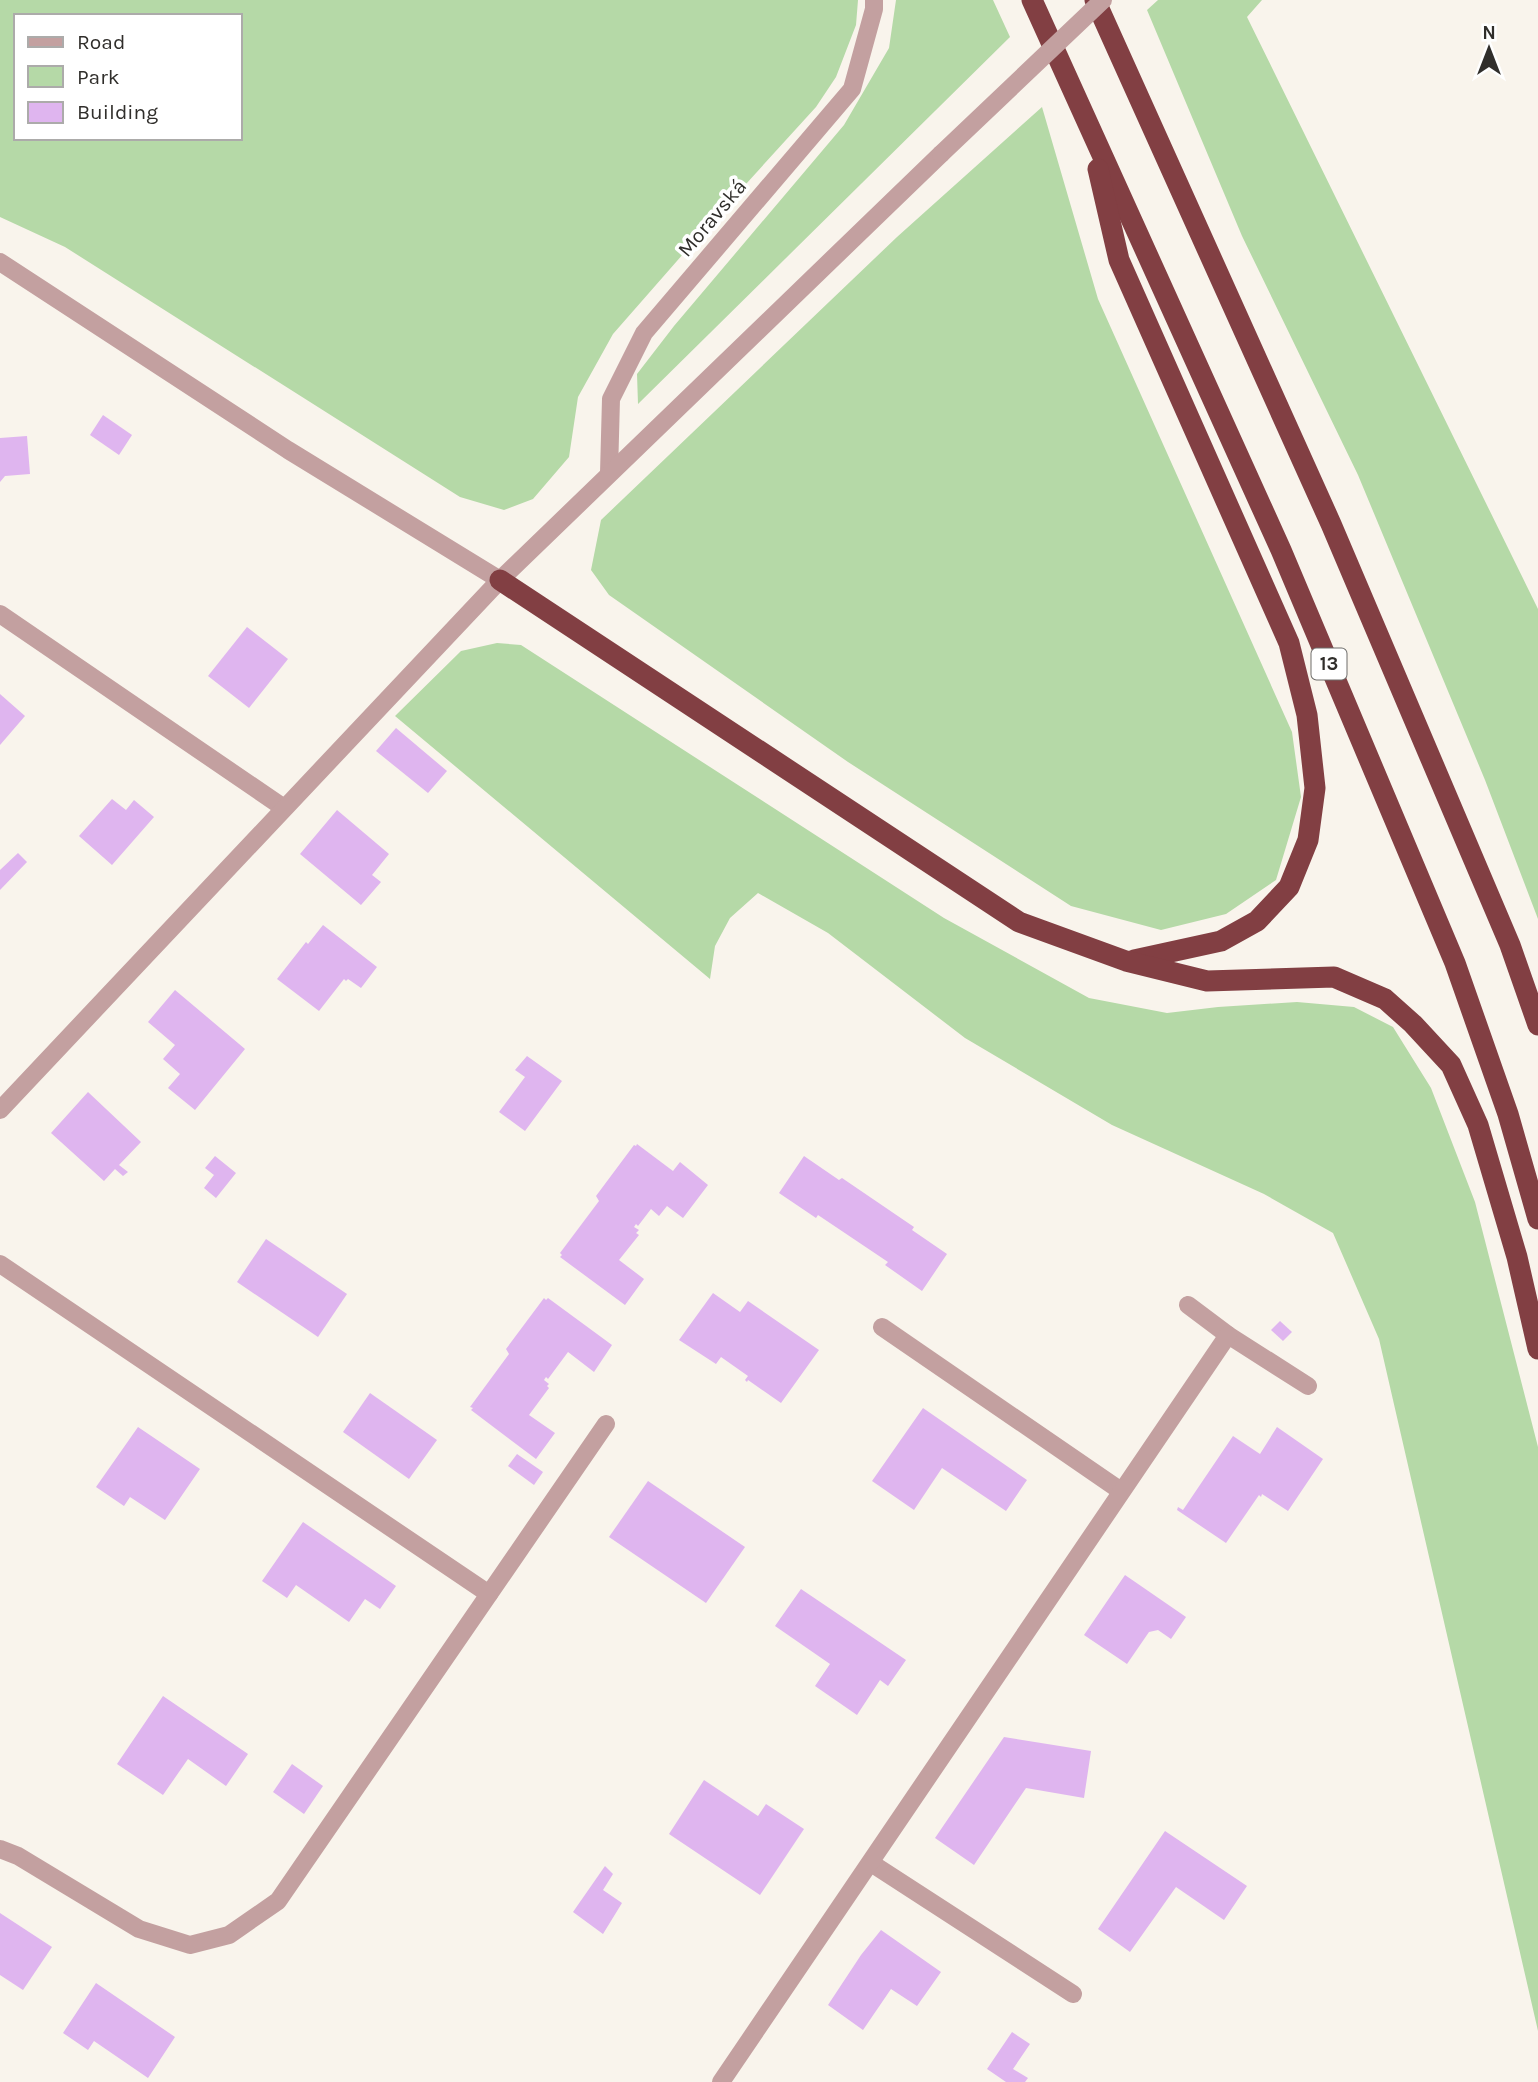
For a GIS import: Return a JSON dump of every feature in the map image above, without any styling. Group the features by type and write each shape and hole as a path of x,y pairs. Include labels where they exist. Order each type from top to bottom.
{"highway":[{"name":"13","path":"1032,0 1281,550 1455,963 1508,1114 1538,1219"},
{"path":"1095,0 1331,524 1510,945 1538,1026"},
{"path":"1087,122 1119,260 1289,643 1307,715 1314,788 1308,840 1289,887 1257,921 1221,941 1126,961"},
{"path":"500,580 1019,922 1126,961 1207,981 1334,977 1385,999 1413,1024 1451,1065 1478,1125 1517,1257 1538,1349"}],"street":[{"name":"Moravská","path":"609,473 611,399 644,333 852,89 874,9 874,0"},
{"path":"0,1110 500,580 1103,0"},
{"path":"0,262 288,450 500,580"},
{"path":"0,614 284,808"},
{"path":"0,1264 489,1594"},
{"path":"1188,1305 1228,1335 1308,1386"},
{"path":"882,1327 1121,1491"},
{"path":"721,2082 1228,1335"},
{"path":"0,1849 19,1856 139,1929 190,1945 229,1935 278,1900 606,1423"},
{"path":"870,1863 1073,1994"}],"green space":[{"path":"0,0 858,0 856,25 836,77 816,107 613,334 578,397 569,457 533,499 504,510 460,497 65,247 0,217"},
{"path":"896,0 993,0 1010,37 638,404 637,374 674,326 844,125 889,48"},
{"path":"1158,0 1262,0 1247,17 1538,609 1538,919 1485,780 1358,475 1242,236 1147,10"},
{"path":"1042,107 1098,299 1292,732 1301,797 1276,880 1226,914 1161,930 1071,906 848,762 609,595 591,570 601,520 897,237"},
{"path":"497,643 521,645 944,918 1089,998 1167,1013 1297,1002 1354,1007 1393,1027 1431,1088 1475,1202 1538,1447 1538,2031 1379,1339 1333,1233 1264,1194 1112,1125 965,1038 828,933 758,893 730,918 715,946 710,979 395,716 461,651"}],"building":[{"path":"103,415 132,435 119,455 90,435"},
{"path":"27,436 30,474 5,476 0,482 0,438"},
{"path":"247,627 288,659 249,708 208,676"},
{"path":"0,694 25,716 0,745"},
{"path":"396,728 447,771 428,793 376,751"},
{"path":"112,799 126,810 134,800 154,817 112,865 79,836"},
{"path":"337,810 389,854 372,875 381,882 361,905 300,854"},
{"path":"18,853 27,862 0,890 0,870"},
{"path":"323,925 377,967 361,988 344,979 319,1011 277,979"},
{"path":"175,990 245,1049 195,1110 168,1088 180,1074 163,1059 175,1045 148,1022"},
{"path":"527,1056 562,1081 525,1131 499,1112 525,1077 515,1070"},
{"path":"88,1092 141,1142 119,1165 128,1172 123,1176 115,1169 104,1181 51,1133"},
{"path":"637,1144 673,1171 680,1162 708,1185 683,1218 667,1206 659,1216 651,1209 638,1226 636,1224 634,1227 639,1230 636,1233 639,1235 619,1260 644,1279 625,1305 560,1257 560,1253 599,1201 596,1196"},
{"path":"215,1156 236,1173 216,1198 204,1188 214,1175 205,1168"},
{"path":"804,1156 839,1180 842,1178 914,1227 912,1230 947,1254 922,1291 885,1265 888,1262 818,1215 816,1218 779,1193"},
{"path":"266,1239 347,1294 318,1337 237,1282"},
{"path":"713,1293 740,1312 748,1301 819,1350 781,1403 748,1380 747,1382 745,1380 748,1376 721,1357 716,1364 679,1340"},
{"path":"544,1298 548,1298 612,1345 594,1372 568,1352 548,1379 546,1377 544,1380 549,1384 549,1388 529,1415 555,1433 536,1459 470,1407 509,1354 506,1349"},
{"path":"1280,1321 1292,1332 1283,1341 1271,1330"},
{"path":"370,1393 437,1440 409,1479 343,1432"},
{"path":"923,1408 1027,1480 1006,1511 942,1468 914,1510 872,1481"},
{"path":"138,1427 200,1469 165,1520 130,1497 124,1506 96,1487"},
{"path":"1277,1427 1323,1459 1288,1511 1262,1494 1261,1497 1259,1495 1226,1543 1177,1510 1178,1507 1183,1510 1233,1436 1260,1454"},
{"path":"517,1454 543,1472 534,1485 508,1466"},
{"path":"648,1481 745,1547 706,1603 609,1537"},
{"path":"303,1522 396,1586 380,1609 365,1599 349,1622 296,1585 287,1598 262,1581"},
{"path":"1125,1575 1186,1617 1171,1639 1158,1630 1149,1632 1127,1664 1084,1635"},
{"path":"801,1589 906,1660 888,1686 880,1680 857,1715 815,1686 830,1664 775,1626"},
{"path":"163,1696 248,1754 226,1786 188,1759 163,1795 117,1764"},
{"path":"1004,1737 1091,1751 1084,1798 1026,1788 974,1865 935,1838"},
{"path":"292,1764 323,1786 304,1814 273,1792"},
{"path":"704,1780 758,1816 766,1804 804,1829 760,1895 669,1834"},
{"path":"1165,1831 1247,1886 1224,1920 1176,1887 1130,1952 1098,1929"},
{"path":"605,1866 613,1874 603,1890 622,1903 603,1934 573,1912"},
{"path":"0,1913 52,1947 23,1990 0,1975"},
{"path":"881,1930 941,1972 917,2006 891,1989 863,2030 828,2005"},
{"path":"96,1983 175,2037 148,2078 94,2041 88,2050 63,2033"},
{"path":"1012,2032 1030,2044 1013,2069 1028,2078 1025,2082 1006,2082 987,2069"}]}
